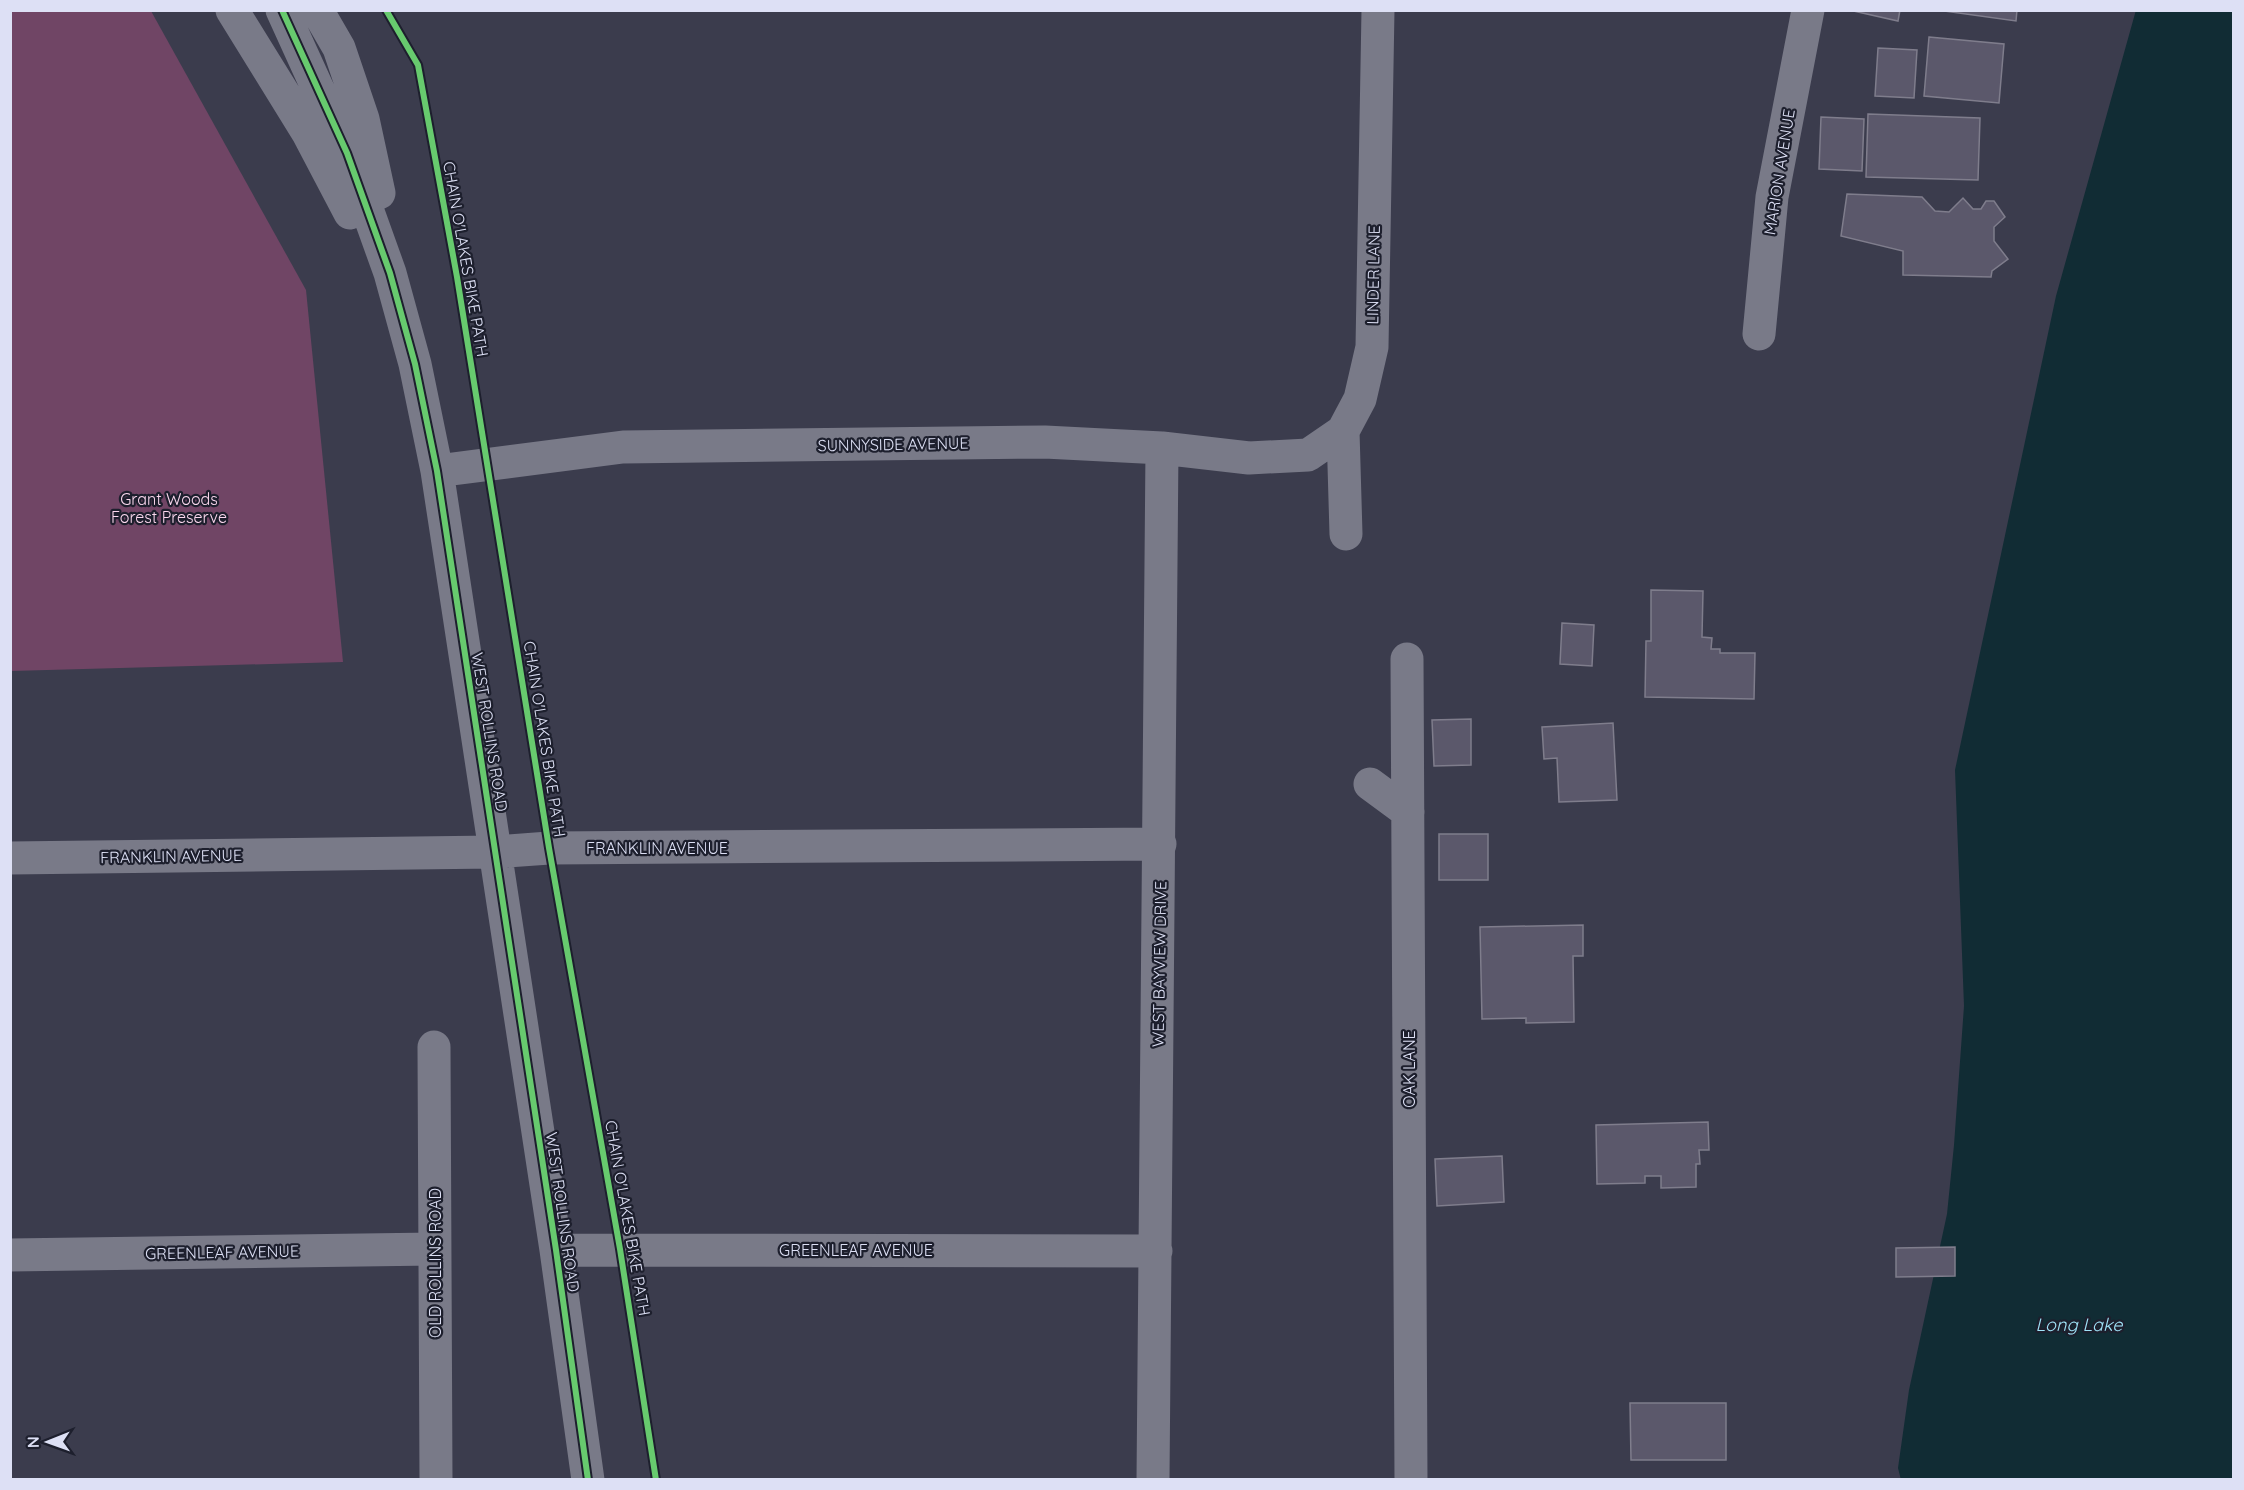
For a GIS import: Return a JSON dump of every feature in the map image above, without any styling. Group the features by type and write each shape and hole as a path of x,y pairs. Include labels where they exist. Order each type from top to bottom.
{"street":[{"path":"232,10 309,133 400,310"},
{"name":"WEST ROLLINS ROAD","path":"282,10 347,153 385,257 415,364 437,471 556,1250 588,1479"},
{"path":"317,10 339,48 363,119 379,189 385,257"},
{"name":"LINDER LANE","path":"1346,534 1343,431 1360,399 1372,347 1378,10"},
{"name":"MARION AVENUE","path":"1759,334 1772,197 1808,10"},
{"name":"SUNNYSIDE AVENUE","path":"437,471 623,447 1045,442 1162,448 1249,458 1308,455 1343,431"},
{"name":"WEST BAYVIEW DRIVE","path":"1153,1479 1162,448"},
{"name":"OAK LANE","path":"1407,658 1411,1479"},
{"path":"1371,784 1408,812"},
{"name":"FRANKLIN AVENUE","path":"10,858 495,852 561,848 1160,844"},
{"name":"OLD ROLLINS ROAD","path":"434,1047 436,1479"},
{"name":"GREENLEAF AVENUE","path":"10,1255 434,1249"},
{"name":"GREENLEAF AVENUE","path":"556,1250 1156,1251"}],"green space":[{"name":"Grant Woods Forest Preserve","path":"10,11 151,11 306,290 343,662 11,671"}],"water":[{"name":"Long Lake","path":"2136,10 2233,11 2233,1479 1901,1480 1898,1468 1909,1390 1947,1214 1954,1145 1964,1006 1955,770 2056,296"}],"building":[{"path":"1849,10 1900,10 1898,21"},
{"path":"1937,10 2017,10 2016,21"},
{"path":"1929,37 2004,44 1999,103 1924,96"},
{"path":"1878,48 1917,50 1914,98 1875,96"},
{"path":"1868,114 1980,118 1978,180 1866,177"},
{"path":"1821,117 1864,119 1862,171 1819,169"},
{"path":"1847,194 1922,197 1935,211 1949,212 1963,198 1973,209 1981,209 1986,201 1994,201 2005,217 1994,227 1994,241 2008,259 1992,271 1991,277 1903,275 1903,251 1841,236"},
{"path":"1651,590 1703,591 1702,637 1712,638 1711,649 1720,649 1720,653 1755,653 1754,699 1645,697 1646,641 1651,641"},
{"path":"1562,623 1594,625 1592,666 1560,664"},
{"path":"1471,719 1471,765 1434,766 1432,720"},
{"path":"1613,723 1617,800 1559,802 1557,758 1544,759 1542,727"},
{"path":"1439,834 1488,834 1488,880 1439,880"},
{"path":"1583,925 1583,956 1573,956 1574,1022 1526,1023 1526,1018 1482,1019 1480,927"},
{"path":"1708,1122 1709,1150 1699,1150 1700,1164 1696,1164 1696,1187 1661,1188 1661,1176 1645,1176 1645,1183 1597,1184 1596,1125"},
{"path":"1502,1156 1504,1202 1437,1206 1435,1159"},
{"path":"1955,1247 1955,1276 1896,1277 1896,1248"},
{"path":"1630,1403 1726,1403 1726,1460 1631,1460"}],"cycle path":[{"path":"282,10 347,153 390,273 415,364 437,471 556,1250 588,1480"},
{"name":"CHAIN O'LAKES BIKE PATH","path":"386,10 418,65 457,277 549,848 620,1249 656,1480"}]}
